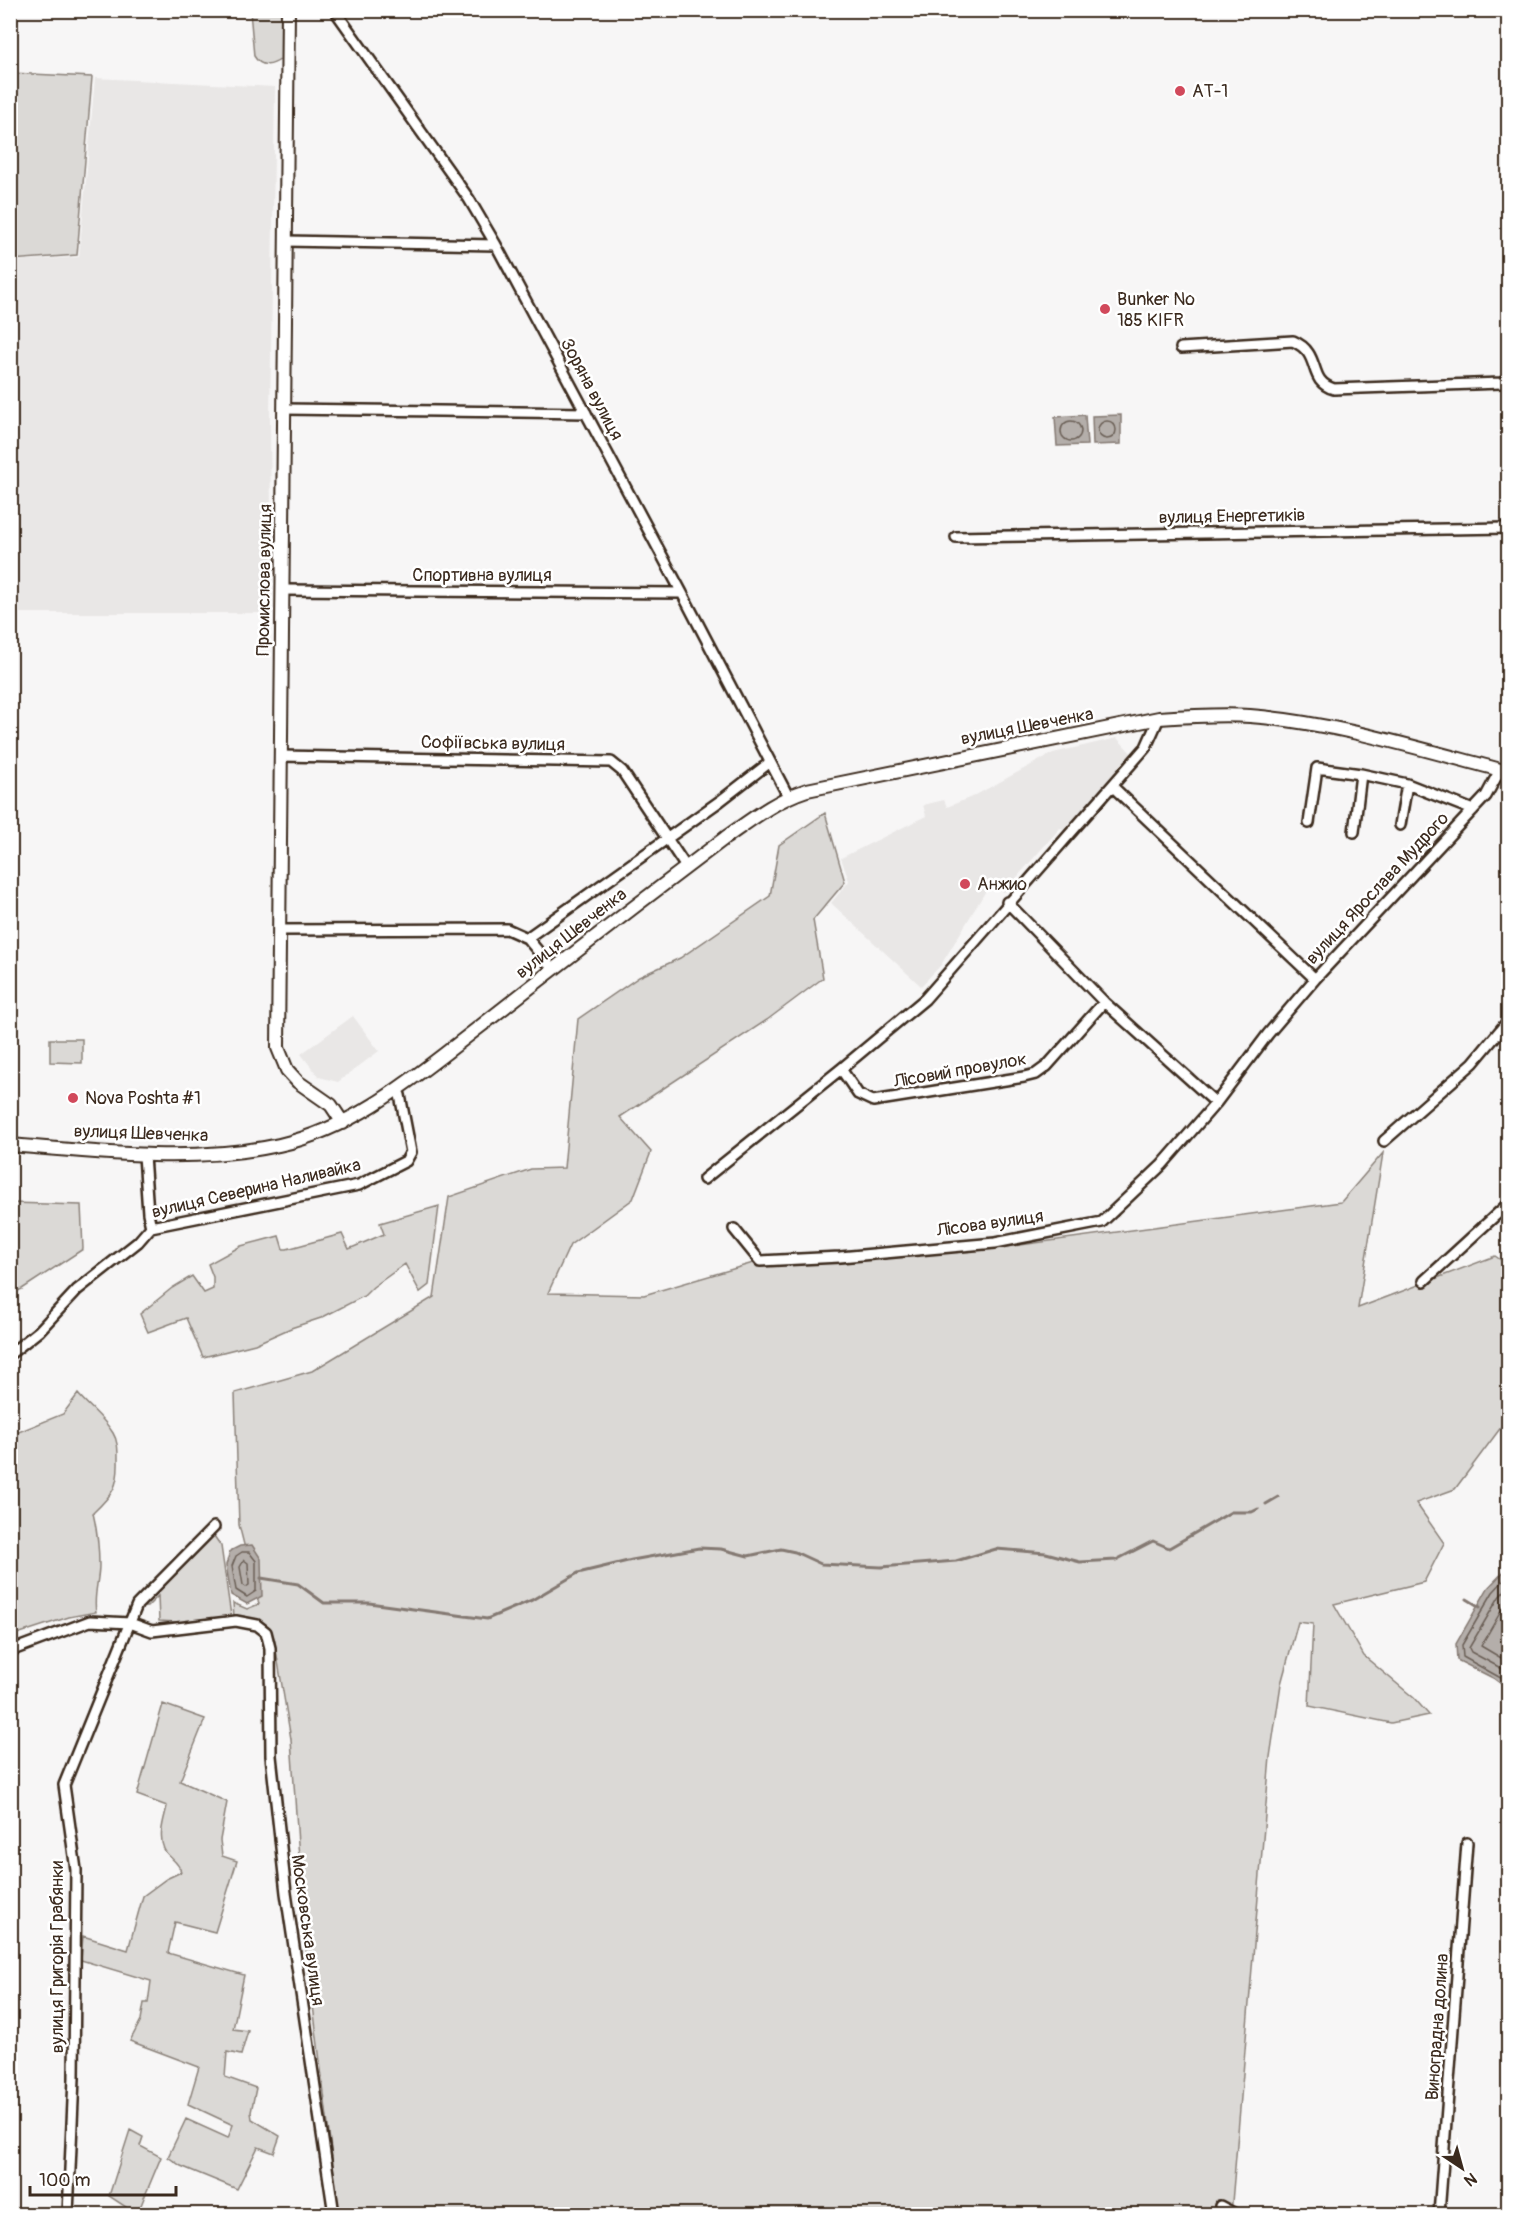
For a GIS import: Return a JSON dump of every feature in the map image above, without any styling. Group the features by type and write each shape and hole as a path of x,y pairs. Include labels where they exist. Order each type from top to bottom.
{"street":[{"name":"Промислова вулиця","path":"288,10 278,1048 287,1070 298,1082 331,1105 343,1123"},
{"name":"Зоряна вулиця","path":"338,15 469,199 496,245 788,796"},
{"path":"286,241 496,245"},
{"path":"1181,348 1293,341 1307,350 1318,379 1325,386 1334,389 1509,380"},
{"path":"284,409 586,413"},
{"name":"вулиця Енергетиків","path":"956,537 1509,528"},
{"name":"Спортивна вулиця","path":"282,590 682,593"},
{"name":"вулиця Шевченка","path":"10,1145 144,1155 226,1153 281,1145 312,1136 343,1123 397,1090 686,867 758,815 788,796 807,790 1159,718 1214,714 1302,723 1392,742 1504,771"},
{"path":"704,1179 925,999 1007,902 1146,747 1159,718"},
{"name":"Софіївська вулиця","path":"280,756 611,762 622,771 667,838"},
{"path":"527,938 720,801 769,762"},
{"path":"1309,823 1317,768 1407,784 1473,810"},
{"name":"вулиця Ярослава Мудрого","path":"1112,786 1315,979 1486,796 1504,771"},
{"path":"1354,832 1361,774"},
{"path":"1400,825 1407,784"},
{"path":"667,838 686,867"},
{"path":"1007,902 1104,1002 1216,1103"},
{"path":"279,930 507,929 527,938 553,969"},
{"name":"Лісова вулиця","path":"734,1229 760,1261 840,1257 995,1243 1102,1222 1162,1165 1216,1103 1268,1034 1315,979"},
{"name":"Лісовий провулок","path":"841,1069 858,1094 873,1101 1036,1074 1047,1066 1104,1002"},
{"path":"1384,1141 1473,1063 1509,1021"},
{"name":"вулиця Северина Наливайка","path":"10,1353 39,1331 77,1290 138,1242 151,1227 359,1185 406,1161 411,1152 400,1095 397,1090"},
{"path":"144,1155 151,1227"},
{"path":"1424,1281 1509,1204"},
{"name":"вулиця Григорія Грабянки","path":"68,2214 74,2078 76,1870 64,1785 137,1605 214,1527"},
{"path":"10,1652 90,1621 130,1623"},
{"name":"Московська вулиця","path":"130,1623 152,1632 236,1621 257,1625 266,1632 270,1648 271,1756 285,1882 334,2214"},
{"name":"Виноградна долина","path":"1439,2214 1467,1843"},
{"path":"1220,2206 1235,2214"}],"shaded area":[{"path":"250,11 282,11 281,59 274,63 267,65 260,63 254,56"},
{"path":"11,73 92,77 77,255 11,260"},
{"path":"95,78 275,87 270,421 272,613 11,613 11,261 79,257"},
{"path":"1117,738 1133,755 1068,830 1060,828 1004,892 990,884 941,965 921,986 831,903 849,881 841,858 926,816 923,805 944,800 947,807 974,796 1053,753"},
{"path":"825,813 845,882 813,920 823,978 767,1020 620,1117 651,1152 633,1199 570,1245 548,1293 644,1295 760,1261 982,1250 1341,1202 1383,1153 1358,1308 1495,1256 1508,1265 1508,1418 1455,1489 1416,1503 1444,1543 1424,1582 1334,1604 1364,1656 1414,1698 1429,1715 1391,1723 1309,1706 1313,1624 1298,1622 1281,1684 1270,1757 1231,2214 339,2214 304,1933 291,1739 274,1638 268,1626 257,1620 234,1617 233,1603 247,1609 259,1604 239,1525 235,1393 312,1371 434,1297 449,1197 531,1169 564,1168 578,1019 639,977 680,958 770,896 779,845"},
{"path":"353,1016 379,1051 338,1082 319,1077 301,1054"},
{"path":"50,1039 82,1039 82,1063 50,1062"},
{"path":"11,1203 81,1205 83,1249 11,1294"},
{"path":"439,1206 429,1285 420,1292 405,1264 364,1296 321,1318 255,1344 203,1357 186,1318 148,1332 140,1314 172,1288 192,1276 204,1293 213,1289 213,1277 208,1264 241,1246 279,1236 283,1249 287,1249 342,1234 349,1249 384,1234 380,1223"},
{"path":"78,1394 113,1433 118,1449 116,1484 110,1495 93,1513 99,1558 96,1612 69,1617 11,1636 11,1435 63,1414"},
{"path":"212,1533 221,1546 231,1616 195,1623 159,1621 158,1596 147,1607 140,1607"},
{"path":"163,1704 205,1719 180,1781 227,1802 220,1840 222,1856 237,1861 215,1932 175,1922 168,1953 244,1975 233,2029 248,2031 241,2055 227,2052 225,2077 256,2088 251,2112 252,2119 280,2136 274,2153 258,2147 237,2189 181,2166 168,2157 186,2119 228,2138 233,2125 188,2104 199,2067 130,2041 141,2020 144,2003 148,2003 151,1981 81,1960 83,1936 128,1950 143,1896 166,1879 181,1872 162,1844 162,1828 167,1806 137,1795"},
{"path":"130,2130 143,2137 140,2146 161,2157 139,2210 150,2214 128,2214 126,2207 109,2196"}],"water":[{"path":"1085,415 1087,445 1057,446 1055,417"},
{"path":"1121,415 1121,444 1093,445 1092,416"},
{"path":"252,1545 261,1559 262,1596 247,1604 231,1595 226,1565 230,1551 240,1546"},
{"path":"1508,1567 1508,1689 1493,1678 1457,1660 1456,1644 1488,1588"}],"waterway":[{"path":"1266,1504 1278,1497"},
{"path":"261,1578 298,1584 324,1603 369,1603 487,1619 532,1600 578,1573 632,1560 699,1548 721,1549 748,1556 781,1549 795,1552 821,1564 881,1567 956,1561 996,1549 1046,1553 1080,1562 1116,1560 1153,1541 1169,1548 1231,1512 1252,1512 1258,1509"},
{"path":"1467,1599 1480,1607"}],"place":[{"name":"АТ-1","path":"1180,91"},
{"name":"Bunker No 185 KIFR","path":"1105,309"},
{"name":"Анжио","path":"965,884"},
{"name":"Nova Poshta #1","path":"73,1098"}]}
